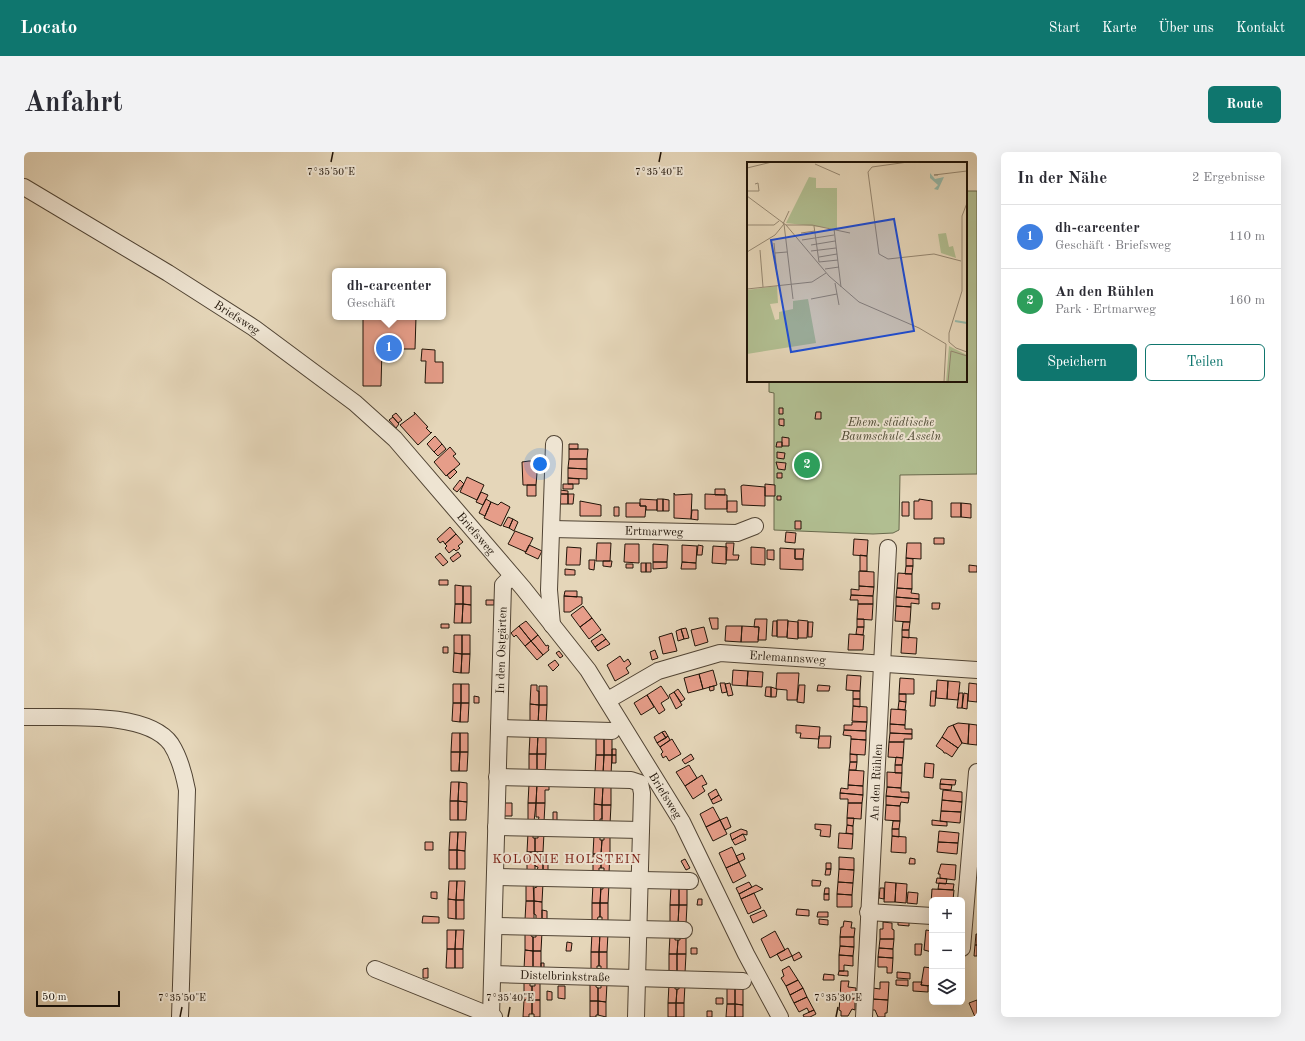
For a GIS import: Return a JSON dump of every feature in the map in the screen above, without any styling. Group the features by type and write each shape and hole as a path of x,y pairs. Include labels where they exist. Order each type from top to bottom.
{"street":[{"name":"Briefsweg","path":"24,187 168,273 254,328 355,403 395,439 523,588 588,670 608,700 682,822 749,960 780,1017"},
{"path":"553,626 550,610 549,572 552,529 554,444"},
{"name":"Ertmarweg","path":"552,529 738,533 756,526"},
{"name":"An den Rühlen","path":"864,1017 868,912 888,548"},
{"path":"523,588 538,585 549,572"},
{"name":"In den Ostgärten","path":"492,1017 503,585 512,576"},
{"name":"Erlemannsweg","path":"608,700 658,671 720,653 882,665 977,670"},
{"path":"24,717 100,718 123,720 144,725 170,743 178,756 184,773 187,790 180,1017"},
{"path":"499,728 612,731"},
{"path":"965,897 977,772"},
{"path":"498,778 631,780 640,783 642,793 636,1017"},
{"path":"496,827 641,830"},
{"path":"496,877 570,877 690,881"},
{"path":"868,912 929,916"},
{"path":"495,926 684,930"},
{"path":"375,969 492,1017"},
{"name":"Distelbrinkstraße","path":"493,974 744,981"}],"green space":[{"name":"Ehem. städtische Baumschule Asseln","path":"967,191 977,191 977,474 900,475 899,530 893,533 873,534 774,530 774,393 769,392 769,382 967,382"}],"building":[{"path":"363,320 416,320 415,349 382,349 381,386 363,386"},
{"path":"422,349 435,350 435,362 443,362 443,383 425,383 426,361 421,361"},
{"path":"779,408 783,408 783,414 779,414"},
{"path":"414,412 428,427 426,428 431,433 418,445 400,425 415,414"},
{"path":"816,412 821,412 821,419 815,419"},
{"path":"396,413 402,420 398,423 392,416"},
{"path":"393,417 399,424 396,428 389,420"},
{"path":"779,419 784,419 784,426 779,425"},
{"path":"435,436 442,444 434,452 427,444"},
{"path":"782,437 789,438 789,446 782,446"},
{"path":"777,442 782,442 782,447 776,447"},
{"path":"442,444 446,449 438,456 434,452"},
{"path":"569,444 578,444 578,449 569,449"},
{"path":"450,447 456,454 453,456 460,464 446,476 434,462"},
{"path":"569,449 588,449 587,459 569,459"},
{"path":"777,452 785,453 784,459 777,458"},
{"path":"569,459 587,459 587,469 568,468"},
{"path":"538,461 536,485 523,485 522,462"},
{"path":"776,462 786,463 785,470 778,469"},
{"path":"568,468 587,469 587,479 568,478"},
{"path":"454,469 457,472 450,479 447,475"},
{"path":"777,473 782,473 782,478 777,478"},
{"path":"467,477 484,485 477,500 460,492"},
{"path":"568,478 579,479 579,484 568,484"},
{"path":"460,480 464,484 457,492 453,489"},
{"path":"563,484 573,484 573,489 563,489"},
{"path":"765,484 775,485 775,496 765,496"},
{"path":"527,485 536,485 536,496 527,496"},
{"path":"741,486 765,487 765,506 742,505"},
{"path":"715,489 725,489 725,495 715,495"},
{"path":"560,490 568,491 568,494 560,494"},
{"path":"481,492 488,495 483,505 476,502"},
{"path":"674,493 675,495 692,494 691,519 674,518"},
{"path":"560,494 568,494 568,504 559,504"},
{"path":"568,494 574,494 573,504 568,504"},
{"path":"705,494 727,495 727,509 705,509"},
{"path":"777,496 781,496 781,500 777,500"},
{"path":"486,499 491,502 485,516 479,513"},
{"path":"640,499 657,500 657,510 646,510 646,506 640,506"},
{"path":"657,499 663,499 663,511 657,511"},
{"path":"663,499 669,500 669,511 663,511"},
{"path":"919,499 932,501 932,519 914,519 914,501 919,501"},
{"path":"580,501 601,505 601,516 580,516"},
{"path":"727,501 737,501 737,512 727,512"},
{"path":"491,502 498,505 501,502 510,507 501,526 484,518"},
{"path":"902,502 909,502 909,516 902,516"},
{"path":"626,503 640,503 640,506 646,506 645,517 626,517"},
{"path":"951,503 961,503 961,517 951,517"},
{"path":"961,503 971,504 971,518 961,517"},
{"path":"614,507 619,507 619,516 614,516"},
{"path":"692,510 698,510 698,520 691,519"},
{"path":"508,517 513,519 509,528 503,526"},
{"path":"513,519 518,522 514,531 509,528"},
{"path":"795,521 801,521 801,529 795,529"},
{"path":"450,527 456,534 445,544 443,541 440,543 437,539"},
{"path":"515,531 533,538 526,552 508,544"},
{"path":"786,532 796,533 795,543 785,542"},
{"path":"456,534 463,542 458,546 460,548 456,551 454,549 449,553 445,548 447,546 445,544"},
{"path":"934,538 944,538 944,544 934,544"},
{"path":"854,539 868,540 867,556 853,555"},
{"path":"597,543 611,543 610,561 596,561"},
{"path":"726,543 734,543 733,555 739,555 738,560 726,560"},
{"path":"907,543 921,543 921,559 906,558"},
{"path":"625,544 639,544 639,563 624,562"},
{"path":"653,544 668,545 667,562 653,562"},
{"path":"529,545 542,551 538,559 525,553"},
{"path":"682,545 697,546 696,563 682,562"},
{"path":"698,545 703,546 702,555 697,555"},
{"path":"713,546 727,547 726,564 712,563"},
{"path":"567,547 581,548 580,565 566,565"},
{"path":"751,547 765,548 765,565 751,564"},
{"path":"780,548 795,549 795,559 803,559 803,570 780,569"},
{"path":"795,549 804,549 803,559 795,559"},
{"path":"767,550 774,550 774,560 767,559"},
{"path":"458,552 461,556 453,562 450,558"},
{"path":"440,553 448,562 443,566 435,557"},
{"path":"860,555 867,556 867,571 860,571"},
{"path":"906,558 913,559 913,566 906,566"},
{"path":"589,560 595,560 594,570 589,569"},
{"path":"603,561 612,561 611,567 603,566"},
{"path":"653,562 667,562 667,568 653,569"},
{"path":"682,562 696,563 696,569 681,569"},
{"path":"641,563 646,563 646,572 641,572"},
{"path":"646,563 651,563 651,572 646,572"},
{"path":"626,564 633,564 633,568 626,568"},
{"path":"969,565 977,566 977,572 969,572"},
{"path":"906,566 913,566 912,574 905,574"},
{"path":"565,569 575,570 575,575 565,575"},
{"path":"859,571 874,572 874,587 859,586"},
{"path":"898,573 912,574 912,589 897,588"},
{"path":"439,580 448,580 448,585 439,585"},
{"path":"455,585 463,586 463,604 455,604"},
{"path":"463,586 471,586 471,605 463,604"},
{"path":"859,586 874,587 873,596 851,595 851,589 859,590"},
{"path":"897,588 912,589 911,593 919,594 919,599 896,597"},
{"path":"565,591 577,591 577,597 564,596"},
{"path":"851,595 873,596 873,604 858,604 858,600 850,600"},
{"path":"564,596 582,597 582,604 570,612 564,612"},
{"path":"896,597 919,599 919,604 911,603 911,607 896,606"},
{"path":"486,600 494,600 494,605 486,605"},
{"path":"932,603 940,603 939,609 932,609"},
{"path":"455,604 463,604 462,623 454,623"},
{"path":"463,604 471,605 471,623 462,623"},
{"path":"858,604 873,604 872,620 857,619"},
{"path":"583,606 592,618 580,627 571,615"},
{"path":"896,606 911,607 910,622 895,621"},
{"path":"592,618 601,630 589,639 580,627"},
{"path":"709,618 718,618 718,629 712,629"},
{"path":"755,619 767,619 766,640 758,640 759,627 754,627"},
{"path":"857,619 864,619 864,627 857,627"},
{"path":"777,620 788,620 787,637 777,637"},
{"path":"798,620 808,621 807,638 798,638"},
{"path":"526,621 538,635 531,641 519,626"},
{"path":"773,621 777,621 777,636 772,636"},
{"path":"788,621 798,622 798,639 787,638"},
{"path":"808,622 813,622 812,637 808,637"},
{"path":"903,622 910,622 909,630 902,630"},
{"path":"441,624 449,624 449,628 441,628"},
{"path":"519,626 531,641 525,646 516,635 514,637 511,633"},
{"path":"726,626 742,626 741,642 725,641"},
{"path":"742,626 759,627 758,642 741,642"},
{"path":"704,627 708,642 695,646 691,630"},
{"path":"857,627 864,627 863,635 856,634"},
{"path":"686,628 689,638 684,639 681,629"},
{"path":"681,629 684,639 678,641 676,631"},
{"path":"902,630 909,630 909,638 902,637"},
{"path":"672,633 677,651 663,654 659,637"},
{"path":"602,634 606,639 595,647 591,641"},
{"path":"849,634 864,635 863,650 848,650"},
{"path":"454,635 462,635 462,654 454,653"},
{"path":"462,635 470,635 470,654 462,654"},
{"path":"538,635 546,646 548,645 549,647 549,650 543,655 531,641"},
{"path":"902,637 917,638 916,654 901,653"},
{"path":"606,639 610,644 598,651 595,647"},
{"path":"531,641 543,655 537,660 525,646"},
{"path":"443,647 448,647 448,653 443,653"},
{"path":"655,650 658,658 652,660 650,652"},
{"path":"559,651 563,656 560,658 556,653"},
{"path":"454,653 462,654 461,673 453,672"},
{"path":"462,654 470,654 469,673 461,673"},
{"path":"620,656 624,662 628,659 631,664 626,668 629,673 615,681 607,665"},
{"path":"555,660 559,665 553,671 548,665"},
{"path":"713,670 717,685 703,689 699,674"},
{"path":"733,670 748,671 747,686 732,685"},
{"path":"748,671 763,672 762,687 747,686"},
{"path":"777,673 799,673 797,700 787,700 787,690 776,689"},
{"path":"699,674 703,689 688,693 684,678"},
{"path":"847,675 861,676 860,691 846,690"},
{"path":"900,678 914,679 914,694 899,694"},
{"path":"937,680 948,681 947,699 936,698"},
{"path":"948,681 960,682 958,700 947,699"},
{"path":"720,683 725,683 727,692 722,693"},
{"path":"730,683 733,695 728,696 725,684"},
{"path":"969,683 977,684 977,702 968,701"},
{"path":"453,684 461,684 461,703 453,703"},
{"path":"461,684 469,684 469,703 461,703"},
{"path":"531,685 537,685 537,691 539,691 539,705 530,704"},
{"path":"799,685 805,685 804,703 797,702"},
{"path":"818,685 830,686 829,691 817,691"},
{"path":"539,686 547,686 547,705 539,705"},
{"path":"661,686 669,698 661,703 665,710 659,714 647,695"},
{"path":"714,686 714,690 710,691 709,687"},
{"path":"766,687 771,687 771,697 765,696"},
{"path":"771,687 777,689 776,697 771,697"},
{"path":"678,689 685,699 681,702 674,692"},
{"path":"853,691 860,691 860,699 853,699"},
{"path":"931,691 936,691 935,706 930,706"},
{"path":"674,692 682,705 676,709 669,695"},
{"path":"959,693 963,693 962,708 957,708"},
{"path":"964,693 968,694 967,709 962,708"},
{"path":"899,694 906,694 906,702 899,701"},
{"path":"647,695 654,707 641,715 634,703"},
{"path":"474,696 479,697 479,703 474,703"},
{"path":"853,699 860,699 860,707 853,706"},
{"path":"899,701 906,702 905,710 898,709"},
{"path":"453,703 461,703 460,722 452,721"},
{"path":"461,703 469,703 468,722 460,722"},
{"path":"530,704 539,705 538,724 530,723"},
{"path":"539,705 547,705 546,724 538,724"},
{"path":"853,706 867,707 867,722 852,721"},
{"path":"891,709 906,710 905,725 890,724"},
{"path":"852,722 867,722 866,731 844,730 844,725 852,725"},
{"path":"958,723 969,724 968,744 962,743 953,725"},
{"path":"890,724 905,725 905,729 912,729 912,734 890,733"},
{"path":"969,724 977,725 977,745 968,744"},
{"path":"796,725 820,727 819,739 800,738 801,733 796,733"},
{"path":"953,725 962,743 958,748 942,737 948,727"},
{"path":"844,730 866,731 866,740 851,739 851,736 843,735"},
{"path":"665,731 668,736 666,738 662,732"},
{"path":"662,732 666,738 657,743 654,737"},
{"path":"452,733 460,733 460,752 451,752"},
{"path":"460,733 468,733 468,752 460,752"},
{"path":"890,733 912,734 912,739 904,739 904,742 889,742"},
{"path":"530,735 538,735 537,754 529,754"},
{"path":"538,735 546,735 546,754 537,754"},
{"path":"596,736 604,736 604,755 596,755"},
{"path":"604,736 612,736 612,755 604,755"},
{"path":"668,736 670,740 660,747 657,743"},
{"path":"819,736 831,736 830,748 818,748"},
{"path":"942,737 958,748 952,757 944,753 936,746"},
{"path":"672,739 681,754 669,761 666,756 663,758 661,754 663,752 660,747"},
{"path":"851,739 866,740 865,755 850,754"},
{"path":"889,742 904,742 903,758 888,757"},
{"path":"612,749 616,749 616,755 612,755"},
{"path":"451,752 460,752 459,771 451,771"},
{"path":"460,752 468,752 467,771 459,771"},
{"path":"529,754 537,754 537,773 529,773"},
{"path":"537,754 546,754 545,773 537,773"},
{"path":"691,754 694,759 685,764 682,760"},
{"path":"850,754 857,755 857,762 850,762"},
{"path":"596,755 604,755 603,774 595,774"},
{"path":"604,755 612,755 611,775 603,774"},
{"path":"612,755 616,755 616,763 612,763"},
{"path":"896,757 903,758 902,765 895,765"},
{"path":"850,762 857,762 856,770 849,770"},
{"path":"925,763 934,764 933,778 924,777"},
{"path":"689,765 697,778 685,786 676,772"},
{"path":"895,765 902,765 902,773 895,773"},
{"path":"849,770 864,771 863,786 848,785"},
{"path":"887,772 902,773 901,788 887,787"},
{"path":"702,775 707,784 702,786 705,791 693,799 685,786"},
{"path":"941,779 956,780 955,785 940,784"},
{"path":"451,782 459,782 458,801 450,801"},
{"path":"459,782 467,783 467,802 458,801"},
{"path":"529,784 537,784 536,803 528,803"},
{"path":"537,784 549,784 549,790 545,790 545,803 536,803"},
{"path":"940,784 952,785 951,790 940,789"},
{"path":"595,785 603,786 602,805 594,804"},
{"path":"848,785 863,786 863,795 840,793 841,788 848,789"},
{"path":"603,786 611,786 611,805 602,805"},
{"path":"887,787 901,788 901,792 909,792 909,798 886,796"},
{"path":"716,789 719,795 711,800 708,794"},
{"path":"943,790 962,792 962,802 942,800"},
{"path":"840,793 863,795 862,803 848,803 848,799 840,799"},
{"path":"719,795 722,800 713,804 711,800"},
{"path":"886,796 909,798 908,803 901,802 900,806 886,805"},
{"path":"942,800 962,802 961,812 941,811"},
{"path":"450,801 458,801 458,820 450,820"},
{"path":"458,801 467,802 466,820 458,820"},
{"path":"504,803 512,803 512,816 504,816"},
{"path":"528,803 536,803 534,822 528,822"},
{"path":"536,803 545,803 544,822 538,822 539,817 536,817"},
{"path":"848,803 862,803 861,819 847,818"},
{"path":"594,804 602,805 602,819 600,819 600,824 594,823"},
{"path":"602,805 611,805 610,824 602,824"},
{"path":"886,805 900,806 900,821 885,820"},
{"path":"713,807 720,820 706,827 700,814"},
{"path":"941,811 961,812 960,823 940,821"},
{"path":"553,812 557,812 557,821 553,821"},
{"path":"727,817 731,827 725,830 720,820"},
{"path":"847,818 854,818 853,826 847,825"},
{"path":"720,820 727,834 713,841 706,827"},
{"path":"932,820 947,822 947,826 932,825"},
{"path":"893,821 900,821 899,829 892,829"},
{"path":"815,824 831,825 830,837 820,836 821,830 815,829"},
{"path":"847,825 853,826 853,834 846,833"},
{"path":"741,829 747,831 747,835 743,834 732,840 730,834"},
{"path":"892,829 899,829 899,837 892,836"},
{"path":"939,831 959,833 958,843 938,842"},
{"path":"450,832 458,832 457,850 449,850"},
{"path":"458,832 466,832 465,851 457,850"},
{"path":"528,833 533,833 533,838 535,838 535,852 527,852"},
{"path":"538,833 544,833 543,852 535,852 535,838 538,838"},
{"path":"839,833 853,834 852,849 838,848"},
{"path":"743,834 746,840 735,845 732,840"},
{"path":"594,835 600,835 600,840 602,840 601,854 593,854"},
{"path":"604,835 610,835 610,854 601,854"},
{"path":"892,836 906,837 906,853 891,852"},
{"path":"425,842 433,842 433,850 425,850"},
{"path":"938,842 958,843 957,854 937,852"},
{"path":"732,847 739,862 726,868 719,853"},
{"path":"449,850 457,850 457,869 449,869"},
{"path":"457,850 465,851 465,869 457,869"},
{"path":"527,852 535,852 535,870 527,871"},
{"path":"535,852 543,852 543,871 537,871 538,867 535,866"},
{"path":"743,853 745,859 739,862 736,856"},
{"path":"593,854 601,854 601,868 599,868 599,873 593,872"},
{"path":"601,854 610,854 609,873 604,873 604,868 601,868"},
{"path":"839,857 854,858 854,870 839,869"},
{"path":"910,858 915,859 915,864 909,864"},
{"path":"685,859 690,868 686,870 681,861"},
{"path":"543,861 548,861 548,871 543,871"},
{"path":"739,862 746,876 733,883 726,868"},
{"path":"826,863 831,863 831,869 826,869"},
{"path":"941,864 956,865 955,880 940,878 940,874 938,874"},
{"path":"826,869 831,869 830,875 825,875"},
{"path":"839,869 854,870 853,883 838,882"},
{"path":"937,878 947,879 946,884 936,883"},
{"path":"812,880 821,881 820,886 812,886"},
{"path":"449,881 457,881 456,900 448,899"},
{"path":"457,881 465,881 464,900 456,900"},
{"path":"526,882 533,882 534,901 526,901"},
{"path":"749,882 752,887 739,894 736,888"},
{"path":"838,882 853,883 852,895 837,894"},
{"path":"885,882 896,883 895,902 884,902"},
{"path":"537,883 543,883 542,902 534,901 534,888 537,887"},
{"path":"896,883 907,884 906,903 895,902"},
{"path":"939,883 954,884 953,890 938,889"},
{"path":"593,884 601,884 600,903 592,903"},
{"path":"603,884 609,884 608,903 600,903"},
{"path":"756,885 763,889 741,899 739,894"},
{"path":"671,886 679,886 679,905 670,905"},
{"path":"679,886 687,886 687,905 679,905"},
{"path":"825,888 829,888 829,894 824,894"},
{"path":"880,888 884,888 884,899 879,898"},
{"path":"932,889 954,890 953,897 931,897"},
{"path":"431,892 437,892 437,899 431,898"},
{"path":"908,892 918,893 917,904 907,903"},
{"path":"754,893 761,908 748,914 741,899"},
{"path":"824,894 829,894 829,900 824,900"},
{"path":"837,894 852,895 852,907 837,907"},
{"path":"448,899 456,900 456,919 448,918"},
{"path":"698,899 702,899 702,905 697,905"},
{"path":"456,900 464,900 464,919 456,919"},
{"path":"526,901 534,901 534,921 525,920"},
{"path":"534,901 542,902 542,921 536,921 536,915 534,914"},
{"path":"592,903 600,903 600,917 598,917 597,922 592,922"},
{"path":"600,903 608,903 608,922 602,922 602,917 600,917"},
{"path":"670,905 679,905 678,924 670,924"},
{"path":"679,905 687,905 686,924 678,924"},
{"path":"797,909 809,910 809,916 796,915"},
{"path":"542,910 547,911 547,921 542,920"},
{"path":"764,910 767,916 753,923 750,916"},
{"path":"818,912 828,912 828,917 817,917"},
{"path":"423,916 439,917 439,923 422,923"},
{"path":"819,919 828,920 828,925 819,924"},
{"path":"898,920 909,920 909,926 898,925"},
{"path":"844,921 852,922 851,928 855,928 854,937 840,937 841,927 843,927"},
{"path":"883,922 892,923 894,939 880,939 880,929 883,929"},
{"path":"447,930 456,930 455,949 447,949"},
{"path":"456,930 464,930 463,949 455,949"},
{"path":"926,930 929,930 929,951 924,950"},
{"path":"525,931 531,932 531,936 533,937 533,951 525,950"},
{"path":"775,931 785,950 770,958 761,939"},
{"path":"536,932 542,932 541,951 533,951 533,937 536,937"},
{"path":"592,933 600,933 599,952 591,952"},
{"path":"600,933 608,933 607,952 599,952"},
{"path":"976,934 977,945 975,945"},
{"path":"670,935 675,935 675,940 678,940 677,954 669,954"},
{"path":"680,935 686,935 686,954 677,954"},
{"path":"840,937 854,937 854,947 840,946"},
{"path":"880,939 894,939 893,949 879,948"},
{"path":"567,942 572,943 571,951 566,951"},
{"path":"915,944 922,944 921,955 915,955"},
{"path":"975,945 977,945 977,956 974,956"},
{"path":"840,946 854,947 853,956 839,955"},
{"path":"691,948 697,948 697,954 691,954"},
{"path":"788,948 792,956 781,961 777,954"},
{"path":"879,948 893,949 893,958 878,957"},
{"path":"447,949 455,949 455,968 446,968"},
{"path":"455,949 463,949 463,968 455,968"},
{"path":"525,950 533,951 533,970 524,969"},
{"path":"533,951 541,951 541,970 533,970"},
{"path":"591,952 599,952 599,966 597,966 597,971 591,971"},
{"path":"599,952 607,952 607,971 601,971 601,966 599,966"},
{"path":"799,952 802,957 794,961 792,956"},
{"path":"669,954 677,954 677,973 669,973"},
{"path":"677,954 686,954 685,973 677,973"},
{"path":"839,955 853,956 853,966 844,965 844,971 839,971"},
{"path":"878,957 893,958 892,973 887,973 887,967 878,967"},
{"path":"541,963 544,963 544,969 541,969"},
{"path":"789,966 798,980 786,986 781,978 784,976 782,970"},
{"path":"924,967 929,968 929,986 921,985"},
{"path":"428,968 428,978 423,978 423,969"},
{"path":"839,971 848,971 848,976 838,975"},
{"path":"897,972 910,973 910,979 897,978"},
{"path":"824,974 834,975 834,980 823,980"},
{"path":"798,980 803,988 790,995 786,986"},
{"path":"896,980 908,980 908,986 896,985"},
{"path":"524,981 530,981 530,986 532,986 532,1000 524,1000"},
{"path":"535,981 540,981 540,1000 532,1000 532,986 535,986"},
{"path":"841,981 849,981 848,987 856,988 855,999 840,998"},
{"path":"590,982 596,982 596,987 598,988 598,1001 590,1001"},
{"path":"880,982 889,982 888,1000 872,999 873,988 880,989"},
{"path":"913,982 922,982 921,985 928,986 928,992 913,991"},
{"path":"601,983 607,983 606,1002 598,1001 598,988 601,988"},
{"path":"669,984 675,984 675,989 677,989 676,1003 668,1003"},
{"path":"679,984 685,984 684,1003 676,1003"},
{"path":"727,985 735,988 735,1004 727,1004"},
{"path":"558,986 565,986 565,999 558,998"},
{"path":"743,986 743,1005 735,1004 735,988"},
{"path":"803,988 807,997 794,1003 790,995"},
{"path":"547,991 552,992 552,1000 547,1000"},
{"path":"807,997 814,1010 809,1012 807,1008 799,1012 794,1003"},
{"path":"716,998 723,998 723,1004 716,1004"},
{"path":"840,998 855,999 855,1010 852,1009 848,1016 841,1016 841,1011 839,1010"},
{"path":"872,999 888,1000 887,1013 885,1013 885,1017 878,1017 875,1010 872,1010"},
{"path":"524,1000 532,1000 532,1014 529,1014 529,1017 523,1017"},
{"path":"532,1000 540,1000 540,1017 534,1017 534,1014 532,1014"},
{"path":"977,1000 977,1017 975,1017 969,1003"},
{"path":"590,1001 598,1001 598,1015 596,1015 596,1017 590,1017"},
{"path":"598,1001 606,1002 606,1017 598,1015"},
{"path":"668,1003 676,1003 676,1017 668,1017"},
{"path":"676,1003 684,1003 684,1017 676,1017"},
{"path":"727,1004 735,1004 735,1017 726,1017"},
{"path":"735,1004 743,1005 743,1017 735,1017"},
{"path":"814,1010 816,1014 810,1017 804,1017 803,1015"},
{"path":"707,1011 712,1011 712,1017 707,1017"}],"place":[{"name":"dh-carcenter","path":"389,348"},
{"name":"An den Rühlen","path":"807,465"}],"district":[{"name":"KOLONIE HOLSTEIN","path":"567,858"}]}
